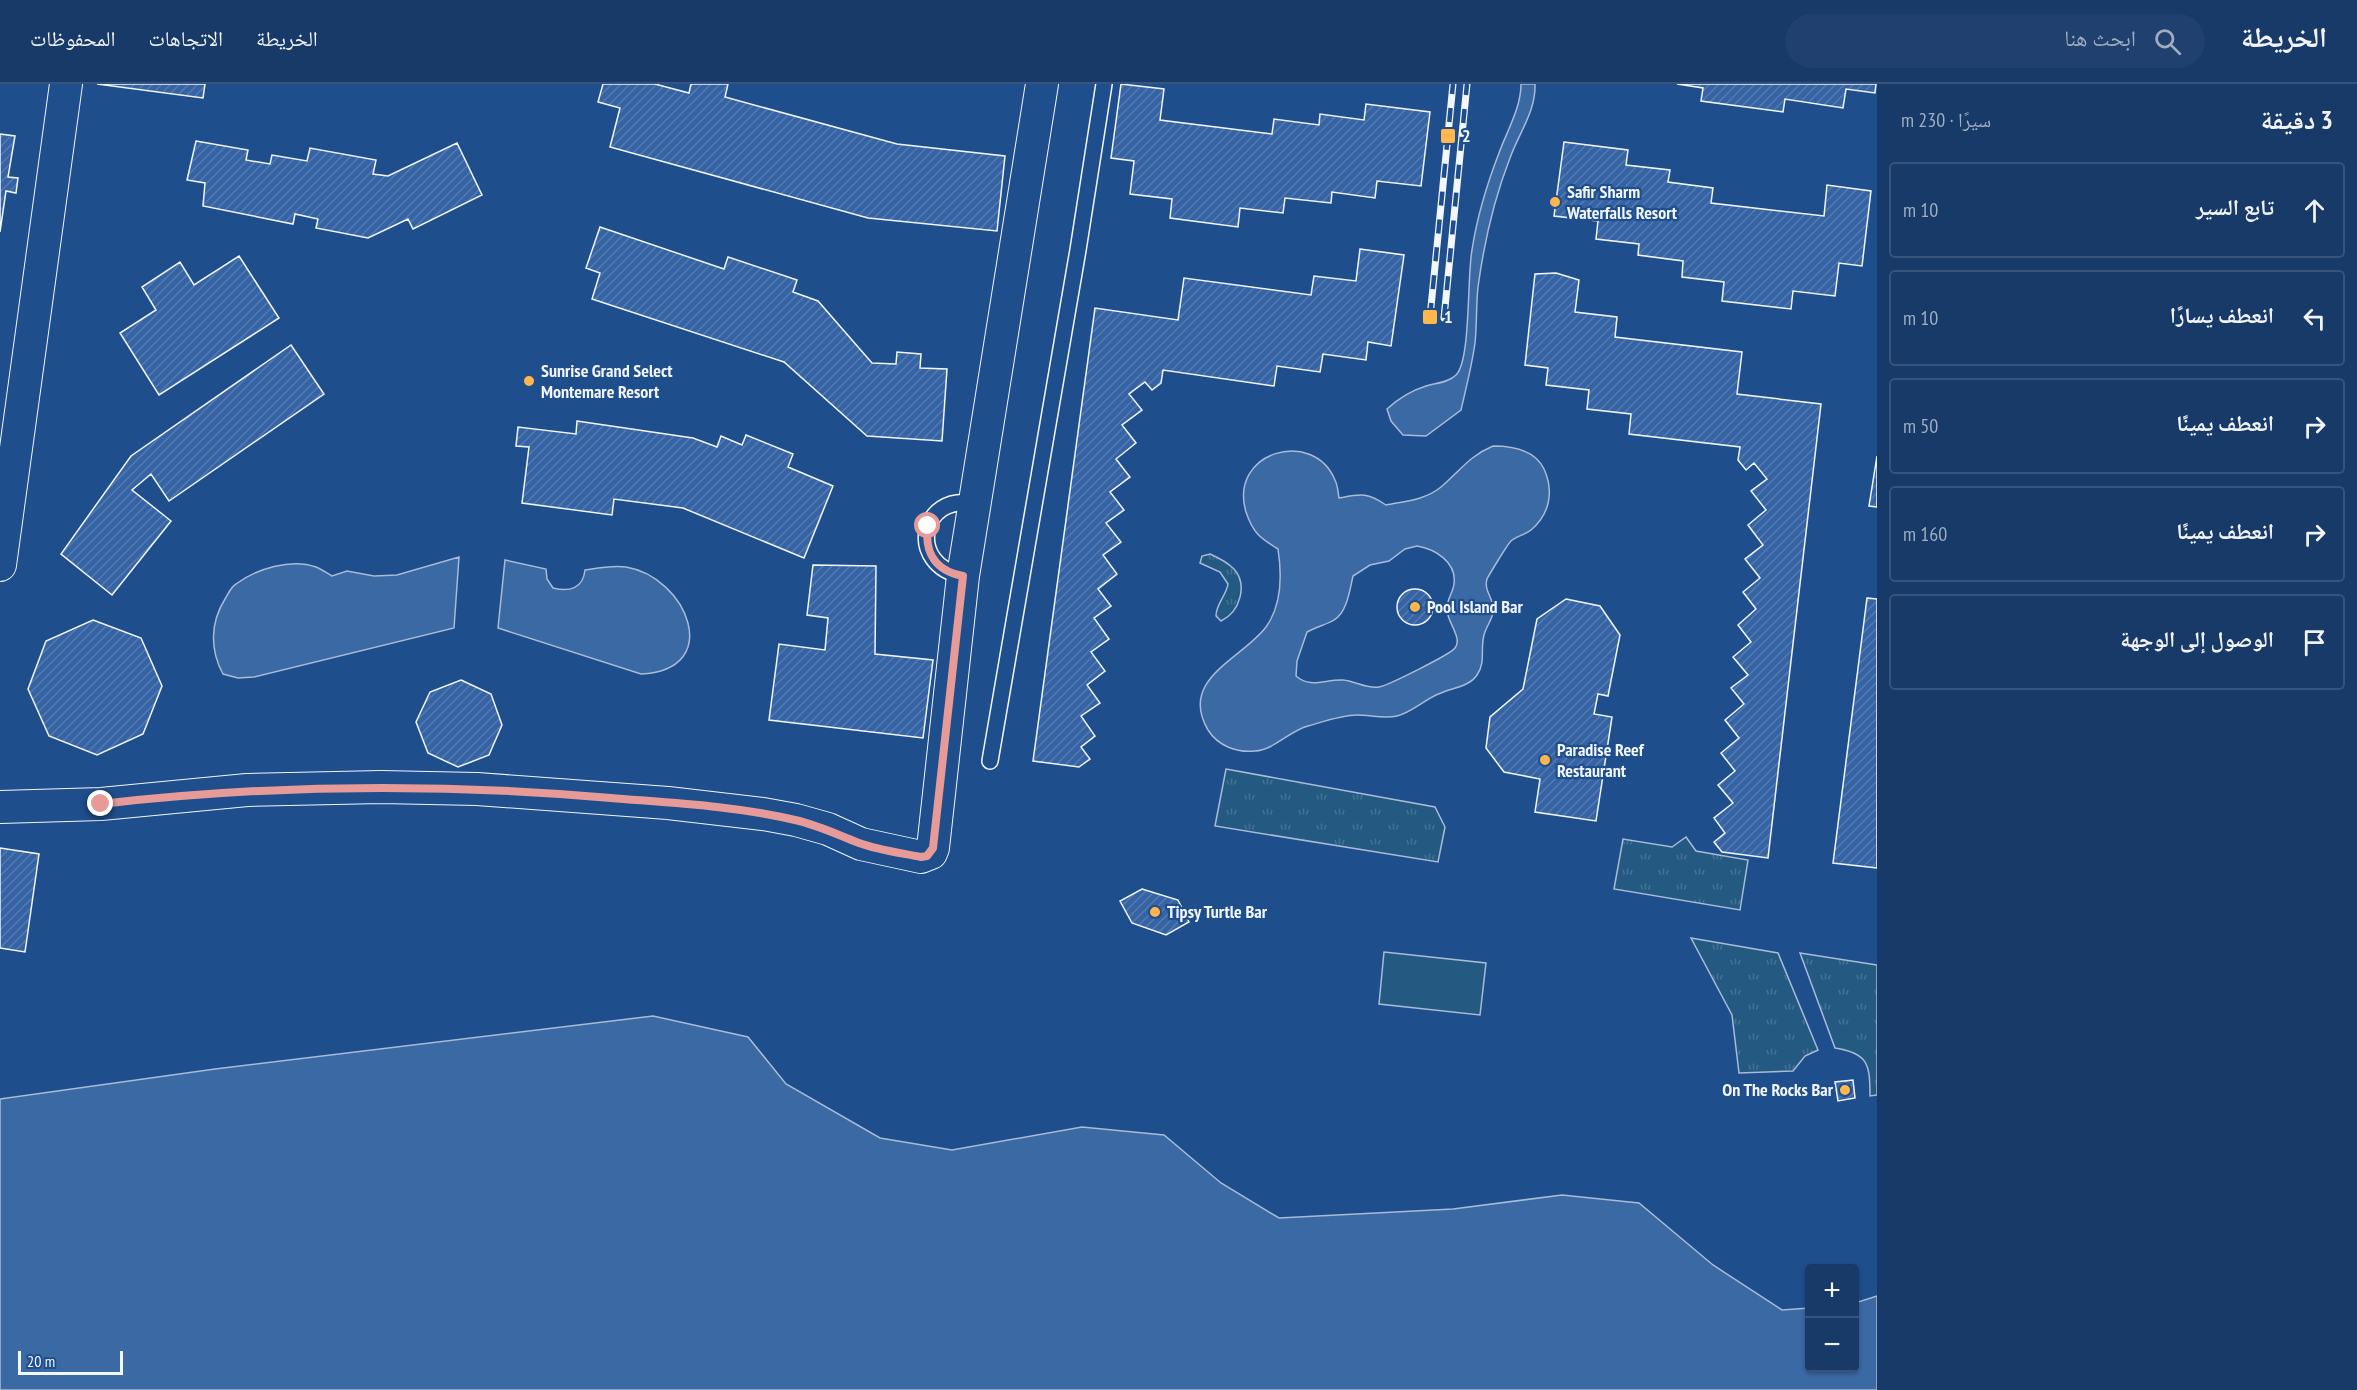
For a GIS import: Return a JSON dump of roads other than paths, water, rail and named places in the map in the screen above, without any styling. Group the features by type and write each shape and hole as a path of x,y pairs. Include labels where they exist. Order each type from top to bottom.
{"street":[{"path":"0,565 66,84"},
{"path":"0,807 34,808 101,804 247,790 381,787 489,790 668,803 763,814 828,829 861,844 921,857 927,856 933,848 963,576 1042,84"}],"lane":[{"path":"990,761 1078,250 1104,84"},
{"path":"963,576 941,568 933,560 927,549 928,526 933,516 942,508 964,501 975,504"}],"railway":[{"path":"1430,317 1453,84"},
{"path":"1444,318 1467,84"}],"place":[{"name":"2","path":"1448,136"},
{"name":"Safir Sharm Waterfalls Resort","path":"1555,202"},
{"name":"1","path":"1430,317"},
{"name":"Sunrise Grand Select Montemare Resort","path":"529,381"},
{"name":"Pool Island Bar","path":"1415,607"},
{"name":"Paradise Reef Restaurant","path":"1545,760"},
{"name":"Tipsy Turtle Bar","path":"1155,912"},
{"name":"On The Rocks Bar","path":"1845,1090"}]}
